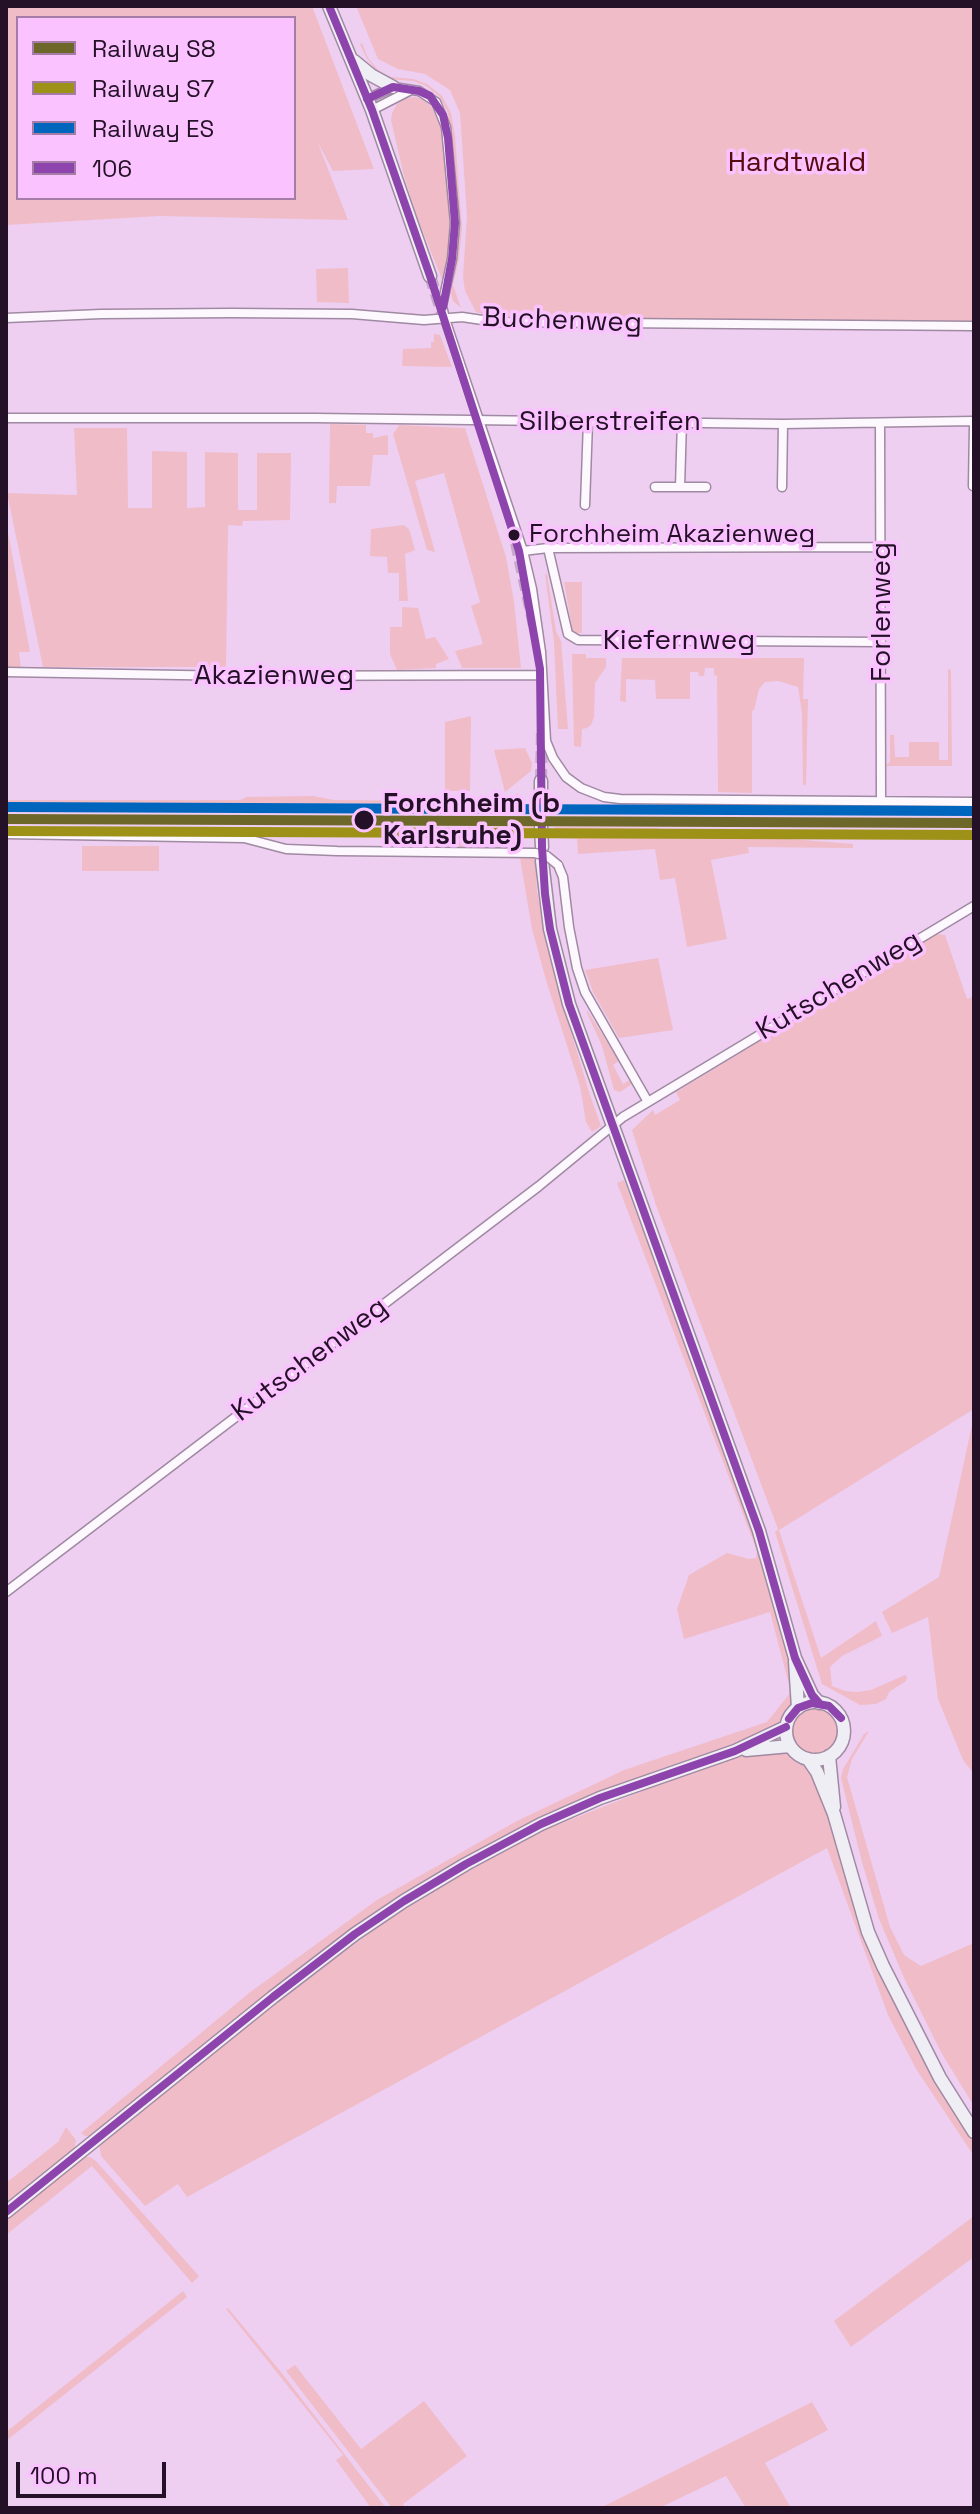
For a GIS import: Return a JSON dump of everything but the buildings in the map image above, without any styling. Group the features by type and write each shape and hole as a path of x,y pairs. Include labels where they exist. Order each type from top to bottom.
{"street":[{"path":"329,6 370,104 430,276"},
{"path":"352,59 371,75 393,87 425,93 436,102 443,115 448,138 455,241 444,295 445,319 527,550 542,675 546,741 566,777 581,788 604,797 620,799 974,802"},
{"path":"370,104 393,87"},
{"path":"370,104 412,89"},
{"name":"Buchenweg","path":"6,318 232,313 352,314 424,320 462,317 496,322 974,326"},
{"name":"Silberstreifen","path":"6,418 974,423"},
{"path":"680,487 682,421"},
{"path":"585,505 588,422"},
{"name":"Forlenweg","path":"880,423 881,801"},
{"path":"973,486 974,423"},
{"path":"782,487 783,424"},
{"path":"655,487 706,487"},
{"path":"527,550 881,547"},
{"name":"Kiefernweg","path":"548,548 568,634 578,640 881,642"},
{"name":"Akazienweg","path":"6,672 238,676 542,675"},
{"path":"541,781 541,808"},
{"path":"541,826 540,853 550,929 569,1004 759,1531 795,1658 798,1708"},
{"path":"6,834 244,838 286,849 337,851 540,853 558,865 563,877 569,927 585,992 648,1102"},
{"name":"Kutschenweg","path":"6,1592 539,1186 623,1117 974,906"},
{"path":"795,1658 812,1695 819,1703 836,1712 844,1733 839,1747 829,1756 808,1759"},
{"path":"819,1703 798,1708 789,1719 786,1727 790,1746 808,1759 817,1772 834,1814 868,1932 878,1955 933,2065 974,2132"},
{"path":"6,2212 273,1997 404,1901 466,1864 576,1808 735,1751 786,1727"},
{"path":"735,1751 790,1746"},
{"path":"829,1756 834,1814"}],"green space":[{"path":"6,6 312,6 374,169 333,171 317,141 348,220 159,216 6,225"},
{"name":"Hardtwald","path":"356,6 974,6 974,322 497,318 476,312 465,291 463,277 467,216 460,113 450,90 425,74 398,69 378,59"},
{"path":"362,43 368,58 379,71 391,77 413,79 427,84 442,96 451,113 462,228 453,285 461,308 453,301 451,294 459,219 448,113 440,97 426,86 414,81 389,79 378,73 366,57"},
{"path":"415,97 431,106 443,131 451,229 442,279 418,220 391,120 397,104"},
{"path":"348,268 349,303 317,302 316,269"},
{"path":"434,334 440,335 452,367 402,366 403,349 431,348"},
{"path":"330,424 366,425 366,433 373,433 373,438 388,435 388,455 373,455 370,486 337,486 336,503 329,503"},
{"path":"399,425 465,428 506,557 521,668 462,668 455,651 483,644 471,606 480,602 444,473 415,481 435,552 427,550 393,434"},
{"path":"74,428 127,428 128,508 152,508 152,451 187,452 187,508 205,507 205,452 238,453 238,510 257,510 257,453 291,453 290,520 243,521 242,526 228,525 226,667 43,667 7,493 77,495"},
{"path":"6,521 30,652 19,652 21,667 6,667"},
{"path":"404,525 409,529 415,550 405,554 408,601 399,601 399,573 388,573 387,557 370,556 371,529"},
{"path":"545,574 556,631 561,641 568,729 558,729 554,642"},
{"path":"564,582 582,582 582,633 573,633"},
{"path":"402,607 418,608 426,639 435,637 449,659 436,664 436,668 397,670 390,654 390,627 402,627"},
{"path":"572,654 606,658 606,667 595,683 594,717 591,725 582,729 581,747 574,746"},
{"path":"622,658 804,658 803,699 808,699 806,785 803,785 802,713 798,687 778,681 765,682 759,689 752,711 752,793 718,792 717,676 714,675 714,668 705,668 704,676 690,672 690,699 656,699 655,680 626,679 626,702 620,701"},
{"path":"948,669 951,670 952,766 885,766 890,762 890,735 894,735 895,757 909,757 909,742 939,742 939,760 948,760"},
{"path":"471,716 470,791 445,791 445,722"},
{"path":"525,748 532,763 531,771 505,792 494,750"},
{"path":"518,793 519,803 6,804 6,800 240,800 247,797 313,796 334,800 487,801 510,799"},
{"path":"533,826 534,838 523,839 524,846 435,847 435,834 427,833 427,828"},
{"path":"554,827 658,828 662,833 728,834 853,844 853,848 748,847 749,853 711,860 727,939 687,947 675,878 660,880 655,849 578,854 577,839 554,838"},
{"path":"82,846 159,846 159,871 82,871"},
{"path":"520,858 535,858 537,891 554,975 601,1126 592,1132 586,1122 580,1086 532,929"},
{"path":"936,934 945,935 967,999 974,996 974,1409 779,1530 821,1658 876,1621 882,1636 842,1656 830,1667 832,1686 857,1692 871,1690 905,1675 907,1677 906,1681 889,1692 886,1699 876,1704 860,1705 822,1684 775,1532 778,1529 656,1205 632,1130 653,1110 655,1115 680,1100 676,1092"},
{"path":"658,958 673,1030 619,1038 593,992 585,970"},
{"path":"587,1010 619,1061 613,1065 623,1084 630,1080 632,1084 620,1092 614,1090 602,1046"},
{"path":"624,1180 727,1456 765,1569 795,1684 795,1701 779,1726 761,1736 660,1769 540,1818 411,1890 348,1932 92,2136 85,2136 81,2133 249,1993 377,1900 517,1821 624,1770 767,1722 791,1692 770,1612 684,1639 677,1609 689,1575 727,1553 749,1559 756,1558 757,1551 617,1183"},
{"path":"974,1416 974,1774 963,1760 938,1699 928,1617 892,1633 882,1612 939,1577"},
{"path":"814,1707 831,1714 838,1731 831,1748 814,1755 797,1748 790,1731 797,1714"},
{"path":"869,1731 852,1759 847,1777 890,1927 904,1955 921,1966 974,1943 974,2106 942,2054 905,1980 879,1919 862,1862 841,1778 843,1769 864,1734"},
{"path":"772,1750 789,1753 811,1768 817,1778 872,1954 911,2034 974,2139 974,2156 916,2069 888,2015 827,1848 187,2197 178,2184 145,2206 101,2156 99,2145 293,1990 380,1925 454,1879 544,1830 666,1782 736,1758"},
{"path":"66,2127 76,2140 74,2150 6,2204 6,2183 58,2142"},
{"path":"83,2157 96,2161 199,2276 192,2283 92,2166 6,2235 6,2221"},
{"path":"974,2216 974,2257 851,2347 834,2321"},
{"path":"183,2291 187,2297 6,2441 6,2432"},
{"path":"228,2308 386,2508 371,2508 336,2460 343,2455"},
{"path":"295,2365 361,2449 424,2401 467,2456 403,2504 405,2508 392,2508 286,2371"},
{"path":"812,2402 828,2430 765,2463 791,2508 746,2508 726,2476 659,2508 600,2508"}],"tunnel":[{"path":"430,276 443,316"},
{"path":"516,543 534,626"},
{"path":"541,781 542,728"}],"rail line":[{"name":"ES","path":"6,807 974,811"},
{"name":"S8","path":"6,819 974,823"},
{"name":"S7","path":"6,831 974,835"}],"transit line":[{"name":"106","path":"329,6 372,110 430,276 519,551 540,669 545,894 550,929 569,1004 759,1531 795,1658 812,1695 819,1703"},
{"name":"106","path":"367,99 393,87 419,91 430,96 443,115 448,138 455,223 443,307"},
{"name":"106","path":"789,1719 798,1708 812,1703 829,1706 841,1718"},
{"name":"106","path":"6,2212 273,1997 404,1901 541,1824 600,1798 735,1751 786,1727"}],"place":[{"name":"Forchheim Akazienweg","path":"514,535"},
{"name":"Forchheim (b Karlsruhe)","path":"364,820"}]}
